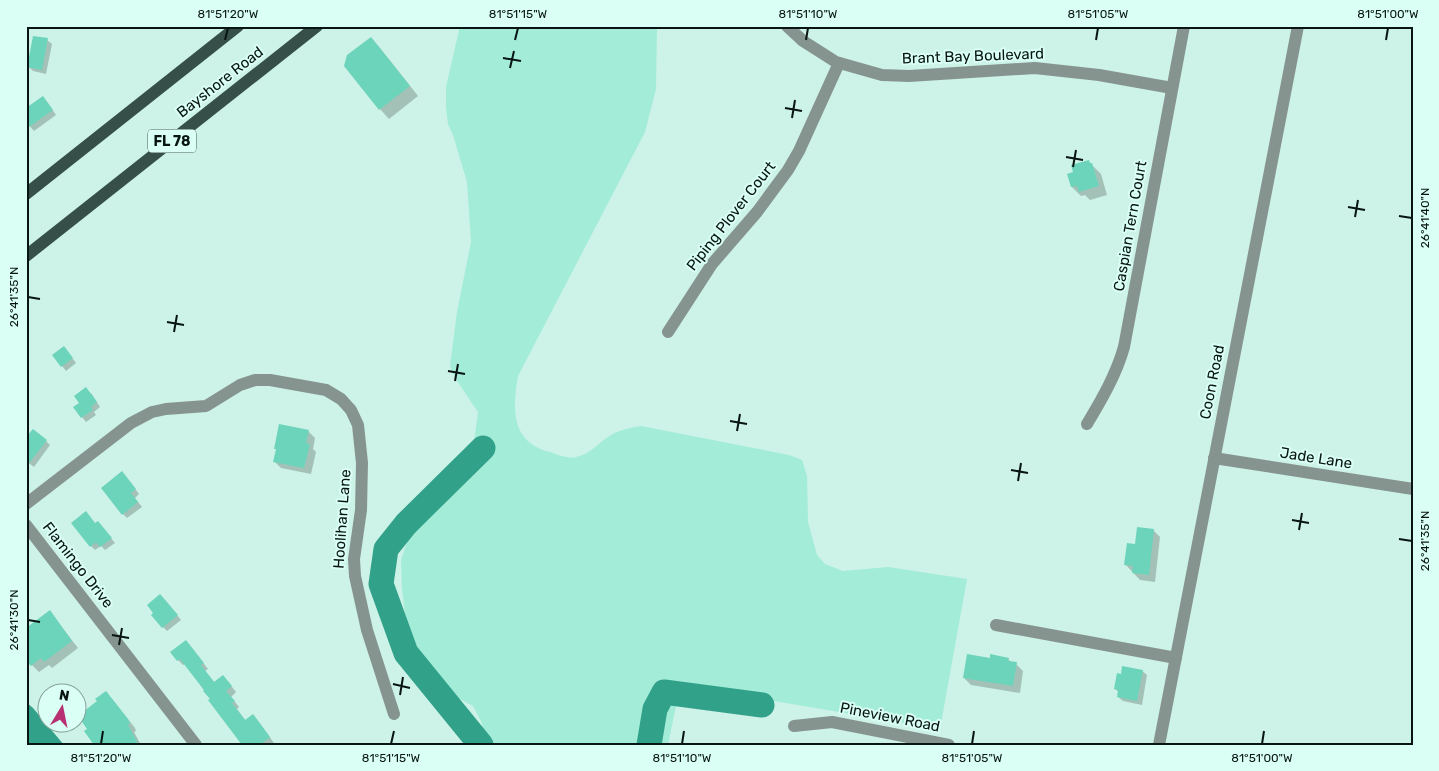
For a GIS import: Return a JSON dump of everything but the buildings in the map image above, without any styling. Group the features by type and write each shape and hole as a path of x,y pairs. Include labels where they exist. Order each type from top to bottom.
{"main road":[{"path":"26,194 238,26"},
{"name":"Bayshore Road","path":"26,256 317,26"}],"street":[{"name":"Brant Bay Boulevard","path":"787,26 819,52 838,62 882,75 909,76 1035,68 1099,75 1172,88"},
{"name":"Caspian Tern Court","path":"1087,424 1117,371 1124,347 1184,26"},
{"name":"Coon Road","path":"1159,745 1298,26"},
{"name":"Piping Plover Court","path":"668,332 704,275 758,212 788,170 806,138 838,62"},
{"name":"Hoolihan Lane","path":"26,504 131,423 152,412 166,408 206,406 240,385 255,380 270,380 326,390 341,400 351,410 358,424 362,463 361,510 354,559 355,576 367,630 394,714"},
{"name":"Jade Lane","path":"1214,458 1413,490"},
{"name":"Flamingo Drive","path":"26,525 196,745"},
{"path":"996,625 1176,658"},
{"name":"Pineview Road","path":"794,726 832,722 949,745"}],"shaded area":[{"path":"460,26 657,26 656,89 645,132 518,376 515,413 522,434 539,449 570,458 585,454 616,433 641,426 789,455 802,460 807,476 808,522 817,555 825,564 843,571 888,567 967,579 940,729 697,688 686,688 678,696 668,745 489,745 481,721 473,706 443,690 426,666 407,632 401,560 409,536 418,522 466,481 471,464 478,412 455,378 450,366 457,312 471,242 467,182 448,124 446,107 446,87"},
{"path":"26,702 38,714 38,734 55,734 64,745 26,745"}],"waterway":[{"path":"481,745 406,653 381,584 386,549 406,524 483,448"},
{"path":"649,745 655,709 664,692 762,705"}]}
